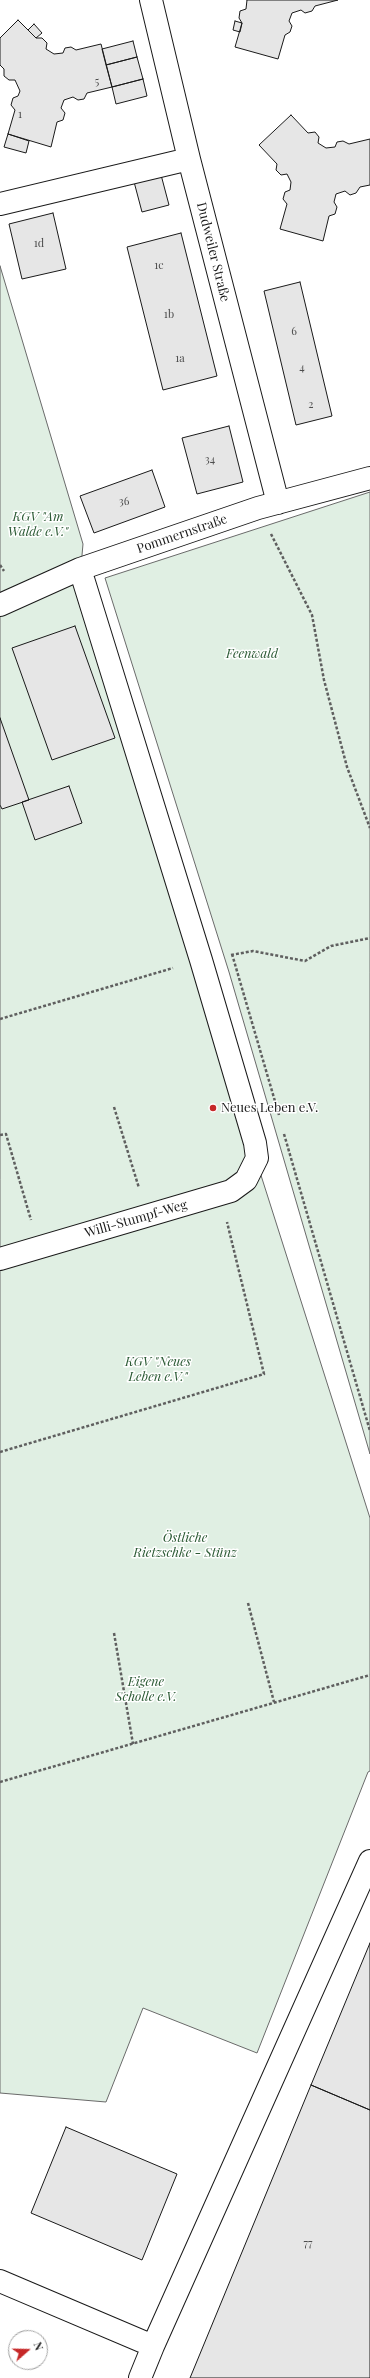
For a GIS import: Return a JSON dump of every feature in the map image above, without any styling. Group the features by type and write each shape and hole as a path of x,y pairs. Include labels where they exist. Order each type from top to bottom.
{"street":[{"name":"Dudweiler Straße","path":"151,0 189,159 268,506"},
{"path":"0,204 189,159"},
{"name":"Pommernstraße","path":"0,606 80,569 268,506 370,478"},
{"path":"80,569 201,960"},
{"name":"Willi-Stumpf-Weg","path":"0,1259 231,1191 246,1180 257,1158 255,1143 201,960"},
{"path":"140,2378 370,1861"},
{"path":"0,2281 153,2346"}],"path":[{"path":"268,506 312,615 324,680 347,767 370,828"},
{"path":"280,1121 232,954 253,951 305,961 331,946 370,938"},
{"path":"0,1019 201,960"},
{"path":"114,1107 147,1216"},
{"path":"283,1128 370,1431"},
{"path":"0,1135 6,1134 39,1247"},
{"path":"0,1452 264,1374 220,1194"},
{"path":"248,1604 274,1702"},
{"path":"114,1633 133,1744"},
{"path":"0,1782 370,1675"}],"green space":[{"name":"Östliche Rietzschke - Stünz","path":"0,266 83,544 78,600 370,1518 370,1771 368,1772 257,2053 143,2008 106,2102 0,2093"},
{"name":"Feenwald","path":"370,492 370,1454 229,972 105,578"}],"building":[{"path":"247,0 338,0 315,6 312,11 305,13 301,10 292,13 289,21 292,26 290,32 285,35 278,59 235,47 242,23 239,18 240,11 246,9"},
{"path":"18,20 36,38 42,38 47,43 46,49 54,54 63,53 65,48 71,47 76,50 101,44 112,87 87,93 84,99 78,100 73,97 64,100 61,108 65,113 63,120 57,122 51,147 8,134 15,110 11,105 13,98 18,96 20,91 15,80 9,80 4,76 4,69 0,65 0,38"},
{"path":"235,21 242,23 240,32 233,30"},
{"path":"34,24 42,33 36,38 28,30"},
{"path":"133,41 137,57 106,65 102,49"},
{"path":"137,57 143,79 112,87 106,65"},
{"path":"143,79 147,96 116,104 112,87"},
{"path":"291,115 308,133 315,132 319,137 318,143 326,148 335,147 337,142 343,141 349,144 370,139 370,185 360,187 356,193 350,195 345,191 336,194 334,202 337,207 335,214 329,216 323,241 280,229 287,204 283,199 285,192 290,190 291,182 287,174 281,175 276,170 277,164 259,145"},
{"path":"8,134 29,141 26,153 4,147"},
{"path":"160,171 169,205 142,212 133,178"},
{"path":"53,213 66,269 22,279 9,224"},
{"path":"181,233 217,376 163,390 127,247"},
{"path":"300,282 332,416 296,425 264,291"},
{"path":"229,426 243,482 197,494 182,438"},
{"path":"152,470 165,507 94,533 80,496"},
{"path":"75,626 115,738 52,760 12,648"},
{"path":"0,718 29,800 2,809 0,805"},
{"path":"69,786 82,823 35,840 22,802"},
{"path":"370,1943 370,2110 311,2085"},
{"path":"311,2085 370,2110 370,2378 190,2378"},
{"path":"66,2127 177,2174 142,2260 31,2213"}],"place":[{"name":"Neues Leben e.V.","path":"213,1108"}],"park label":[{"name":"KGV \"Am Walde e.V.\"","path":"38,524"},
{"name":"KGV \"Neues Leben e.V.\"","path":"158,1370"},
{"name":"Eigene Scholle e.V.","path":"146,1690"}]}
